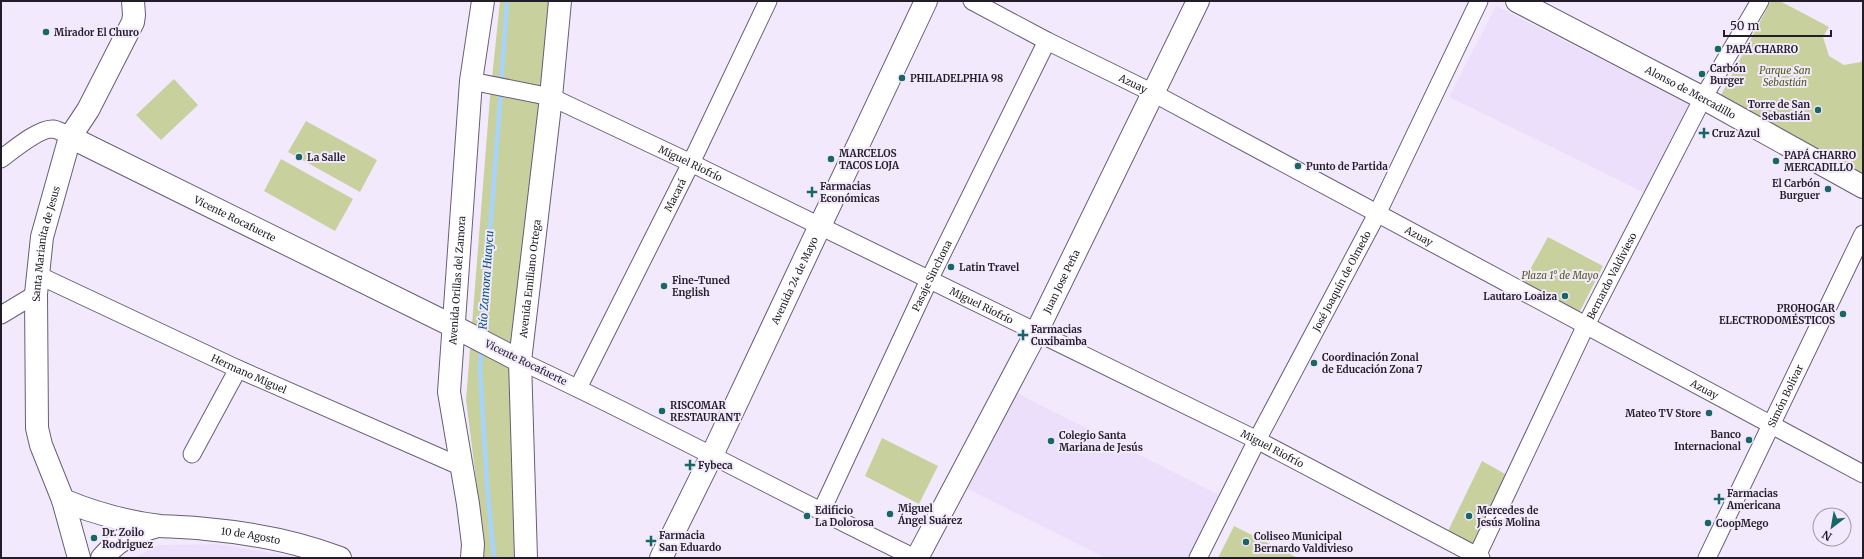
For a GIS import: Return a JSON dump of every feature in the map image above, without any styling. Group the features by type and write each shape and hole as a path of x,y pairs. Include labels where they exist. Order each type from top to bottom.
{"street":[{"name":"Santa Marianita de Jesus","path":"79,558 63,500 41,445 38,428 37,284 42,237 70,137 88,110 133,22 133,1"},
{"name":"Avenida Orillas del Zamora","path":"472,558 473,544 449,392 453,326 477,82 483,1"},
{"name":"Avenida Emiliano Ortega","path":"526,558 520,361 546,95 560,1"},
{"name":"Macará","path":"578,388 691,163 768,1"},
{"name":"Avenida 24 de Mayo","path":"661,558 712,455 821,226 926,1"},
{"name":"Azuay","path":"972,1 1047,41 1153,93 1863,474"},
{"name":"Juan Jose Peña","path":"916,558 1036,333 1198,1"},
{"name":"José Joaquín de Olmedo","path":"1198,558 1257,440 1377,214 1480,1"},
{"name":"Alonso de Mercadillo","path":"1517,1 1703,98 1863,187"},
{"name":"Bernardo Valdivieso","path":"1478,557 1586,325 1703,98 1760,1"},
{"name":"Pasaje Sinchona","path":"821,512 929,280 1047,41"},
{"name":"Miguel Riofrío","path":"477,82 546,95 691,163 1257,440 1478,557"},
{"path":"1,159 35,135 46,130 54,129 70,137"},
{"name":"Vicente Rocafuerte","path":"70,137 453,326 520,361 578,388 712,455 821,512 916,558"},
{"name":"Simón Bolívar","path":"1707,558 1772,426 1863,234"},
{"path":"1,315 37,284"},
{"name":"Hermano Miguel","path":"37,284 238,369 462,467"},
{"path":"192,454 238,369"},
{"name":"10 de Agosto","path":"63,500 104,515 159,525 252,535 287,542 340,558"},
{"name":"10 de Agosto","path":"102,558 114,546 133,533 159,525"}],"shaded area":[{"path":"1496,6 1691,105 1647,194 1449,97"},
{"name":"Colegio Santa Mariana de Jesús","path":"1017,393 1219,495 1188,558 1105,558 967,489"},
{"path":"219,544 300,558 133,558 159,545"}],"green space":[{"path":"500,1 551,1 522,281 511,444 520,558 483,558 479,503 466,400 490,97"},
{"name":"Parque San Sebastián","path":"1771,1 1780,1 1829,27 1823,37 1829,56 1844,65 1861,62 1863,59 1863,174 1721,95"},
{"path":"174,79 198,105 161,140 136,115"},
{"path":"306,121 377,160 360,192 288,152"},
{"path":"281,159 353,199 335,231 264,191"},
{"name":"Plaza 1° de Mayo","path":"1548,237 1603,266 1577,317 1521,286"},
{"path":"882,438 938,466 919,504 865,476"},
{"path":"1482,461 1507,475 1472,545 1448,531"},
{"name":"Coliseo Municipal Bernardo Valdivieso","path":"1234,526 1298,558 1218,558"}],"waterway":[{"name":"Río Zamora Huaycu","path":"501,83 507,1"},
{"name":"Río Zamora Huaycu","path":"482,334 501,90"},
{"name":"Río Zamora Huaycu","path":"481,348 480,369 487,485 494,558"}],"place":[{"name":"Mirador El Churo","path":"46,32"},
{"name":"PAPÁ CHARRO","path":"1718,49"},
{"name":"Carbón Burger","path":"1702,74"},
{"name":"PHILADELPHIA 98","path":"902,78"},
{"name":"Torre de San Sebastián","path":"1818,110"},
{"name":"Cruz Azul","path":"1704,133"},
{"name":"La Salle","path":"299,157"},
{"name":"MARCELOS TACOS LOJA","path":"831,159"},
{"name":"PAPÁ CHARRO MERCADILLO","path":"1776,161"},
{"name":"Punto de Partida","path":"1298,166"},
{"name":"El Carbón Burguer","path":"1828,189"},
{"name":"Farmacias Económicas","path":"812,192"},
{"name":"Latin Travel","path":"951,267"},
{"name":"Fine-Tuned English","path":"664,286"},
{"name":"Lautaro Loaiza","path":"1565,296"},
{"name":"PROHOGAR ELECTRODOMÉSTICOS","path":"1843,314"},
{"name":"Farmacias Cuxibamba","path":"1023,335"},
{"name":"Coordinación Zonal de Educación Zona 7","path":"1314,363"},
{"name":"RISCOMAR RESTAURANT","path":"662,411"},
{"name":"Mateo TV Store","path":"1709,413"},
{"name":"Banco Internacional","path":"1749,440"},
{"name":"Colegio Santa Mariana de Jesús","path":"1051,441"},
{"name":"Fybeca","path":"690,465"},
{"name":"Farmacias Americana","path":"1719,499"},
{"name":"Miguel Ángel Suárez","path":"890,514"},
{"name":"Edificio La Dolorosa","path":"807,516"},
{"name":"Mercedes de Jesús Molina","path":"1469,516"},
{"name":"CoopMego","path":"1708,523"},
{"name":"Dr. Zoilo Rodriguez","path":"94,538"},
{"name":"Farmacia San Eduardo","path":"651,541"},
{"name":"Coliseo Municipal Bernardo Valdivieso","path":"1246,542"}]}
